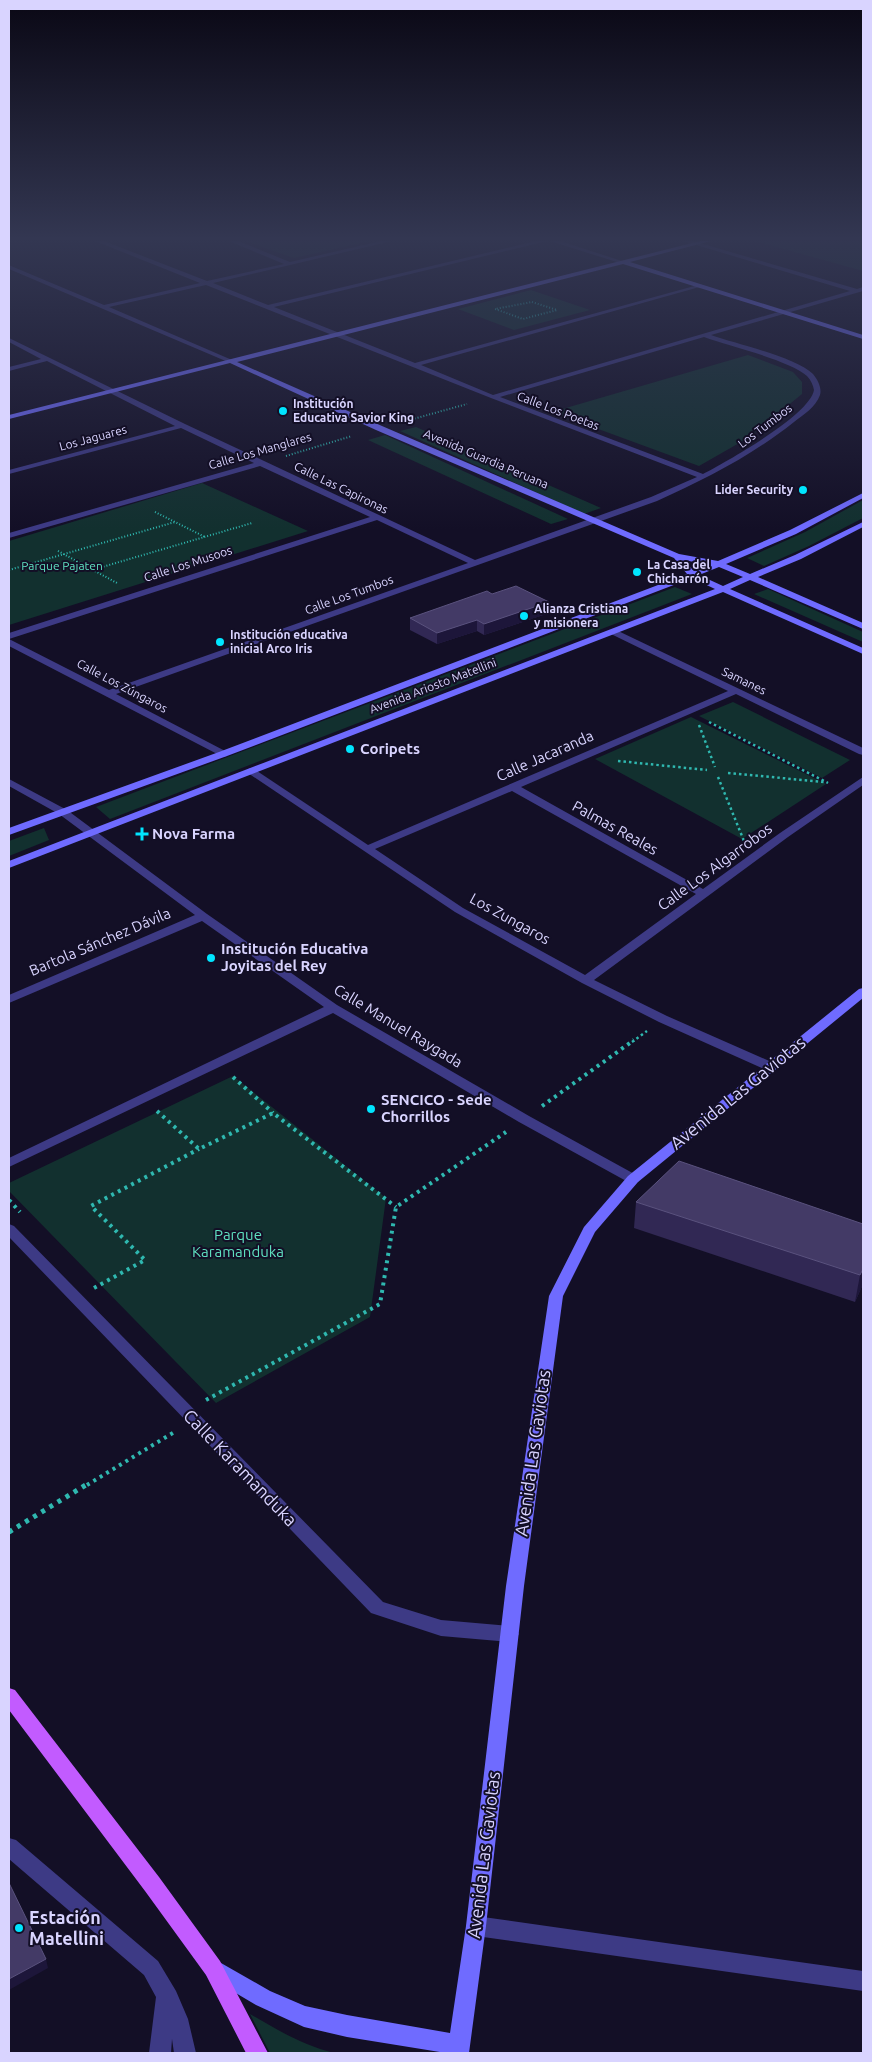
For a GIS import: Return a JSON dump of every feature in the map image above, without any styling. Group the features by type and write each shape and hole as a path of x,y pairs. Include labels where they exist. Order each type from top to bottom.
{"main road":[{"path":"9,1696 152,1884 213,1968 257,2053"}],"street":[{"name":"Avenida Guardia Peruana","path":"174,337 677,556 720,564 863,626"},
{"path":"9,418 325,337"},
{"name":"Calle Los Poetas","path":"346,337 492,397 705,477"},
{"path":"414,365 515,337"},
{"path":"492,397 695,337"},
{"name":"Los Tumbos","path":"595,519 654,499 705,477 756,448 807,408 817,394 811,376 801,369 709,337"},
{"name":"Calle Las Capironas","path":"9,340 182,426 475,564"},
{"path":"9,369 48,359"},
{"name":"Los Jaguares","path":"9,472 182,426"},
{"name":"Calle Los Manglares","path":"9,536 261,463"},
{"name":"Avenida Ariosto Matellini","path":"9,832 223,754 720,564 793,532 863,494"},
{"name":"Calle Los Musoos","path":"9,636 375,518"},
{"name":"Calle Los Tumbos","path":"111,694 475,564 595,519"},
{"name":"Avenida Ariosto Matellini","path":"9,865 722,589 816,548 863,524"},
{"name":"Avenida Guardia Peruana","path":"677,556 692,575 863,651"},
{"name":"Samanes","path":"614,632 863,752"},
{"name":"Calle Los Zúngaros","path":"9,642 223,754"},
{"name":"Calle Jacaranda","path":"366,849 580,758 692,714 736,691"},
{"name":"Los Zungaros","path":"250,771 459,910 586,980 663,1019 771,1066"},
{"name":"Calle Los Algarrobos","path":"586,980 863,780"},
{"name":"Calle Manuel Raygada","path":"9,782 63,812 203,916 333,1008 633,1179"},
{"name":"Palmas Reales","path":"513,787 704,894"},
{"name":"Bartola Sánchez Dávila","path":"9,998 203,916"},
{"name":"Avenida Las Gaviotas","path":"213,1968 263,1998 304,2016 459,2049 476,1926 510,1634 540,1400 556,1296 589,1230 633,1179 863,992"},
{"path":"9,1163 333,1008"},
{"name":"Calle Karamanduka","path":"9,1229 377,1608 441,1628 510,1634"},
{"path":"9,1847 151,1968 167,1994 180,2028 185,2053"},
{"path":"476,1926 863,1981"},
{"path":"160,2053 167,1994"}],"path":[{"name":"Calle Los Manglares","path":"261,463 492,397"},
{"path":"133,500 205,537"},
{"path":"9,570 175,522"},
{"path":"92,570 252,523"},
{"path":"58,551 136,594"},
{"path":"692,714 715,767"},
{"path":"692,714 846,792"},
{"path":"580,758 707,770"},
{"path":"728,773 827,782"},
{"path":"718,777 743,840 765,849"},
{"path":"143,1099 199,1149"},
{"path":"101,1296 94,1289 145,1260 91,1206 199,1149 273,1113 396,1207 380,1304 207,1401 200,1394"},
{"path":"9,1532 194,1420"}],"green space":[{"path":"748,355 793,372 802,382 802,394 748,438 699,466 552,412"},
{"path":"416,427 601,508 584,514 400,431"},
{"path":"385,435 568,519 551,524 368,440"},
{"name":"Parque Pajaten","path":"202,483 308,531 9,625 9,541"},
{"path":"863,500 863,518 809,546 764,566 747,558 805,532"},
{"path":"675,587 692,594 110,819 96,807"},
{"path":"768,589 863,632 863,642 754,594"},
{"path":"733,702 850,760 822,778 699,716"},
{"path":"691,717 826,784 742,839 595,759"},
{"path":"44,828 49,840 9,856 9,841"},
{"name":"Parque Karamanduka","path":"233,1076 386,1198 370,1317 216,1403 9,1191 9,1183"},
{"path":"250,2014 301,2041 334,2053 270,2053"}],"building":[{"path":"516,586 549,602 484,624 477,620 437,633 410,618 487,591 492,594"},
{"path":"679,1161 863,1224 863,1269 860,1275 636,1202"},
{"name":"Estación Matellini","path":"9,1883 46,1959 9,1979"}],"place":[{"name":"Institución Educativa Savior King","path":"283,411"},
{"name":"Lider Security","path":"803,490"},
{"name":"La Casa del Chicharrón","path":"637,572"},
{"name":"Alianza Cristiana y misionera","path":"524,616"},
{"name":"Institución educativa inicial Arco Iris","path":"220,642"},
{"name":"Coripets","path":"350,749"},
{"name":"Nova Farma","path":"142,834"},
{"name":"Institución Educativa Joyitas del Rey","path":"211,958"},
{"name":"SENCICO - Sede Chorrillos","path":"371,1109"},
{"name":"Estación Matellini","path":"19,1928"}]}
